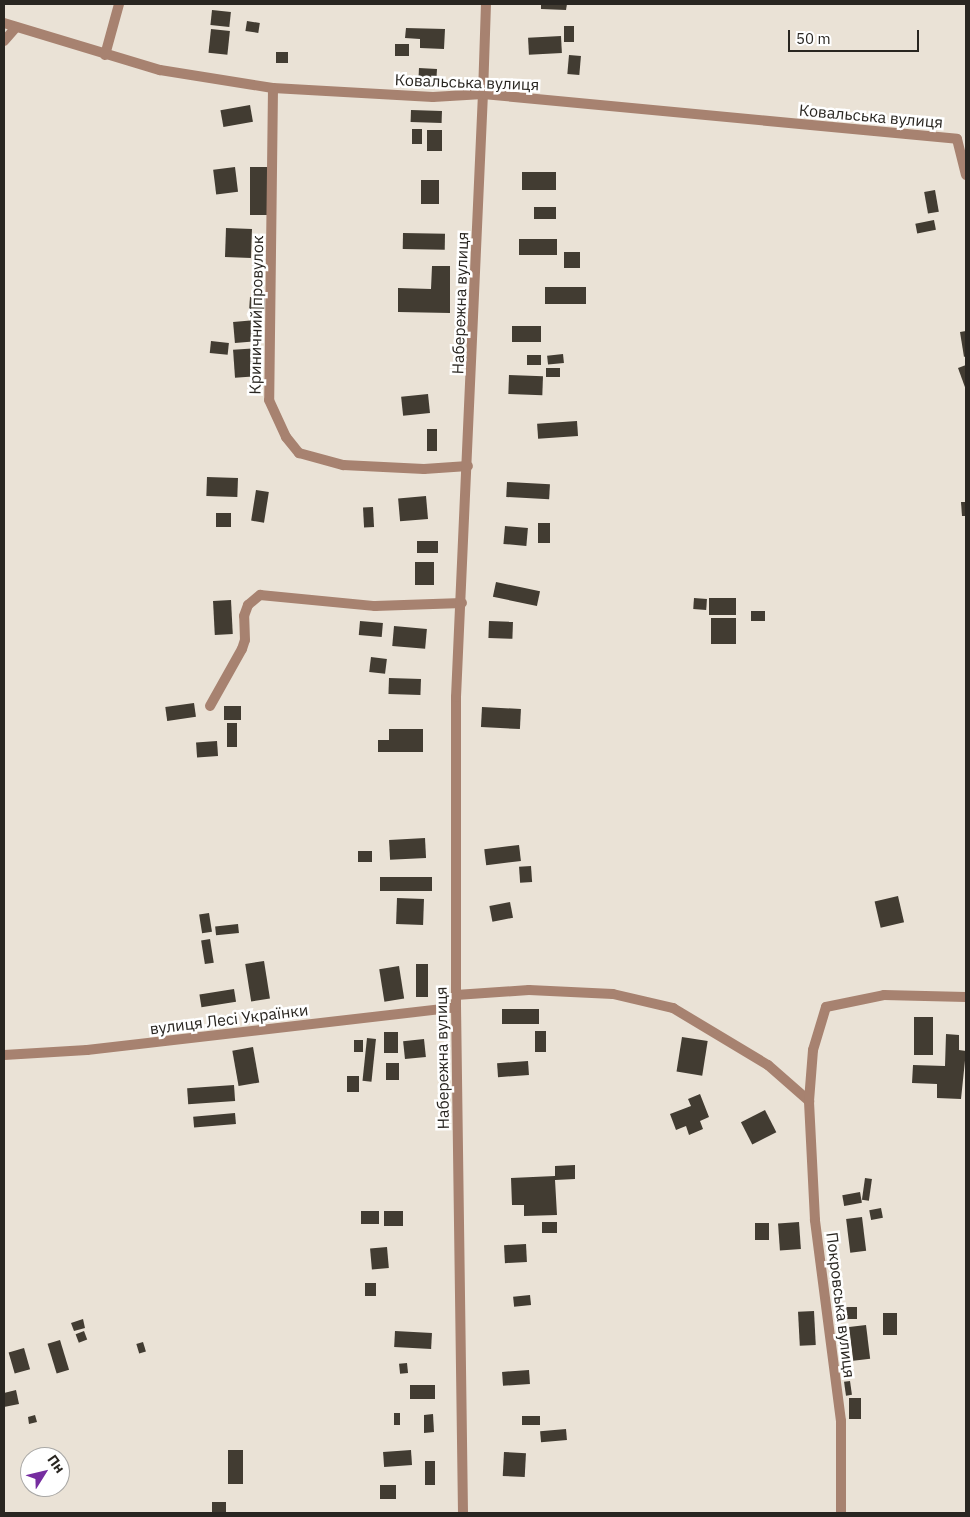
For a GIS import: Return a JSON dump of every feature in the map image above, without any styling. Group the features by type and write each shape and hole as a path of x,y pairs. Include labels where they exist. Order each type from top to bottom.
{"street":[{"path":"106,55 119,4"},
{"name":"Набережна вулиця","path":"463,1513 456,1008 456,697 468,466 486,4"},
{"name":"Ковальська вулиця","path":"4,23 160,70 273,88 433,97 483,94 962,139"},
{"path":"4,41 16,27"},
{"name":"Криничний провулок","path":"273,88 269,400 286,437 299,453 343,465 424,469 468,466"},
{"path":"962,139 966,174"},
{"path":"210,706 242,649 245,640 244,616 248,605 260,595 375,606 462,603"},
{"path":"456,995 529,990 613,994 673,1008 768,1065 809,1101"},
{"path":"809,1101 813,1050 826,1006 884,995 966,997"},
{"name":"вулиця Лесі Українки","path":"4,1055 86,1050 456,1008"},
{"name":"Покровська вулиця","path":"809,1101 815,1220 841,1422 840,1513"}],"building":[{"path":"541,4 567,4 566,10 541,9"},
{"path":"212,10 231,12 229,27 210,25"},
{"path":"247,21 260,23 258,33 245,31"},
{"path":"564,26 574,26 574,42 564,42"},
{"path":"406,28 445,29 444,49 420,48 420,39 405,38"},
{"path":"211,29 230,31 227,55 208,53"},
{"path":"561,36 562,53 529,55 528,38"},
{"path":"395,44 409,44 409,56 395,56"},
{"path":"276,52 288,52 288,63 276,63"},
{"path":"569,55 581,56 579,75 567,74"},
{"path":"419,68 437,69 436,80 418,79"},
{"path":"250,105 253,122 223,127 220,110"},
{"path":"411,110 442,111 442,123 411,122"},
{"path":"412,129 422,129 422,144 412,144"},
{"path":"427,130 442,130 442,151 427,151"},
{"path":"235,167 238,192 216,194 213,170"},
{"path":"250,167 268,167 268,215 250,215"},
{"path":"522,172 556,172 556,190 522,190"},
{"path":"421,180 439,180 439,204 421,204"},
{"path":"935,190 939,212 928,214 924,192"},
{"path":"534,207 556,207 556,219 534,219"},
{"path":"934,220 936,230 917,233 915,224"},
{"path":"226,228 252,229 251,258 225,257"},
{"path":"403,233 445,234 445,250 403,249"},
{"path":"519,239 557,239 557,255 519,255"},
{"path":"564,252 580,252 580,268 564,268"},
{"path":"432,266 450,266 450,313 398,312 398,288 431,289"},
{"path":"545,287 586,287 586,304 545,304"},
{"path":"250,297 265,298 264,311 249,310"},
{"path":"257,320 259,341 235,343 233,322"},
{"path":"512,326 541,326 541,342 512,342"},
{"path":"966,331 966,356 964,357 960,332"},
{"path":"211,341 229,343 228,355 210,353"},
{"path":"258,348 260,376 235,378 233,350"},
{"path":"563,354 564,363 548,365 547,356"},
{"path":"527,355 541,355 541,365 527,365"},
{"path":"966,365 966,390 958,368"},
{"path":"546,368 560,368 560,377 546,377"},
{"path":"509,375 543,376 542,395 508,394"},
{"path":"428,394 430,413 403,416 401,397"},
{"path":"577,421 578,436 538,439 537,424"},
{"path":"427,429 437,429 437,451 427,451"},
{"path":"207,477 238,478 237,497 206,496"},
{"path":"507,482 550,484 549,499 506,497"},
{"path":"256,490 269,492 264,523 251,521"},
{"path":"426,496 428,519 400,521 398,498"},
{"path":"961,502 966,502 966,516 962,516"},
{"path":"373,507 374,527 364,527 363,508"},
{"path":"216,513 231,513 231,527 216,527"},
{"path":"538,523 550,523 550,543 538,543"},
{"path":"505,526 528,528 526,546 503,544"},
{"path":"417,541 438,541 438,553 417,553"},
{"path":"415,562 434,562 434,585 415,585"},
{"path":"496,582 540,591 537,606 493,597"},
{"path":"694,598 707,599 706,610 693,609"},
{"path":"709,598 736,598 736,615 709,615"},
{"path":"231,600 233,634 215,635 213,601"},
{"path":"751,611 765,611 765,621 751,621"},
{"path":"711,618 736,618 736,644 711,644"},
{"path":"360,621 383,623 382,637 359,635"},
{"path":"489,621 513,622 512,639 488,638"},
{"path":"394,626 427,629 425,649 392,646"},
{"path":"371,657 387,659 385,674 369,672"},
{"path":"389,678 421,679 420,695 388,694"},
{"path":"194,703 196,717 167,721 165,707"},
{"path":"224,706 241,706 241,720 224,720"},
{"path":"482,707 521,709 520,729 481,727"},
{"path":"227,723 237,723 237,747 227,747"},
{"path":"389,729 423,729 423,752 378,752 378,740 389,740"},
{"path":"217,741 218,756 197,757 196,742"},
{"path":"425,838 426,858 390,860 389,840"},
{"path":"519,845 521,861 486,865 484,849"},
{"path":"358,851 372,851 372,862 358,862"},
{"path":"531,866 532,882 520,883 519,867"},
{"path":"380,877 432,877 432,891 380,891"},
{"path":"898,896 904,922 881,928 875,901"},
{"path":"397,898 424,899 423,925 396,924"},
{"path":"510,902 513,918 492,922 489,906"},
{"path":"209,913 212,932 202,933 199,915"},
{"path":"238,924 239,933 216,935 215,926"},
{"path":"210,939 214,963 205,964 201,940"},
{"path":"264,961 270,999 251,1002 245,964"},
{"path":"416,964 428,964 428,997 416,997"},
{"path":"399,966 404,999 384,1002 379,969"},
{"path":"234,989 236,1002 201,1007 199,994"},
{"path":"502,1009 539,1009 539,1024 502,1024"},
{"path":"914,1017 933,1017 933,1055 914,1055"},
{"path":"535,1031 546,1031 546,1052 535,1052"},
{"path":"384,1032 398,1032 398,1053 384,1053"},
{"path":"946,1034 959,1035 959,1050 966,1051 961,1099 937,1098 937,1084 912,1083 913,1065 945,1066"},
{"path":"682,1037 708,1041 702,1076 677,1072"},
{"path":"367,1038 376,1039 371,1082 363,1081"},
{"path":"424,1039 426,1057 405,1059 403,1041"},
{"path":"354,1040 363,1040 363,1052 354,1052"},
{"path":"253,1047 259,1082 239,1086 232,1051"},
{"path":"528,1061 529,1075 498,1077 497,1063"},
{"path":"386,1063 399,1063 399,1080 386,1080"},
{"path":"347,1076 359,1076 359,1092 347,1092"},
{"path":"234,1085 235,1101 188,1104 187,1088"},
{"path":"700,1094 709,1117 700,1121 703,1129 689,1135 686,1126 676,1130 670,1114 691,1106 688,1099"},
{"path":"765,1110 776,1132 752,1145 741,1122"},
{"path":"235,1113 236,1124 194,1128 193,1117"},
{"path":"575,1165 575,1179 555,1180 557,1215 524,1216 524,1205 512,1205 511,1178 555,1176 555,1166"},
{"path":"865,1178 872,1179 869,1201 862,1200"},
{"path":"860,1192 862,1203 844,1206 842,1195"},
{"path":"881,1208 883,1218 871,1220 869,1210"},
{"path":"361,1211 379,1211 379,1224 361,1224"},
{"path":"384,1211 403,1211 403,1226 384,1226"},
{"path":"862,1217 866,1251 850,1253 846,1219"},
{"path":"542,1222 557,1222 557,1233 542,1233"},
{"path":"799,1222 801,1249 780,1250 778,1223"},
{"path":"755,1223 769,1223 769,1240 755,1240"},
{"path":"526,1244 527,1262 505,1263 504,1245"},
{"path":"387,1247 389,1268 372,1269 370,1248"},
{"path":"365,1283 376,1283 376,1296 365,1296"},
{"path":"530,1295 531,1305 514,1307 513,1297"},
{"path":"835,1307 857,1307 857,1319 835,1319"},
{"path":"814,1311 816,1345 800,1346 798,1312"},
{"path":"883,1313 897,1313 897,1335 883,1335"},
{"path":"83,1319 85,1328 74,1331 71,1323"},
{"path":"866,1325 870,1359 853,1361 849,1327"},
{"path":"84,1331 87,1339 79,1343 76,1334"},
{"path":"395,1331 432,1333 431,1349 394,1347"},
{"path":"60,1340 69,1370 57,1373 48,1344"},
{"path":"143,1342 146,1352 139,1354 136,1344"},
{"path":"24,1348 30,1369 15,1374 9,1352"},
{"path":"407,1363 408,1373 400,1374 399,1364"},
{"path":"529,1370 530,1384 503,1386 502,1372"},
{"path":"850,1381 852,1395 846,1396 844,1382"},
{"path":"410,1385 435,1385 435,1399 410,1399"},
{"path":"16,1390 19,1404 4,1407 4,1393"},
{"path":"849,1398 861,1398 861,1419 849,1419"},
{"path":"394,1413 400,1413 400,1425 394,1425"},
{"path":"433,1414 434,1432 424,1433 424,1415"},
{"path":"35,1415 37,1422 29,1424 28,1417"},
{"path":"522,1416 540,1416 540,1425 522,1425"},
{"path":"566,1429 567,1440 541,1442 540,1431"},
{"path":"228,1450 243,1450 243,1484 228,1484"},
{"path":"411,1450 412,1465 384,1467 383,1452"},
{"path":"504,1452 526,1453 525,1477 503,1476"},
{"path":"425,1461 435,1461 435,1485 425,1485"},
{"path":"380,1485 396,1485 396,1499 380,1499"},
{"path":"212,1502 226,1502 226,1513 212,1513"}]}
